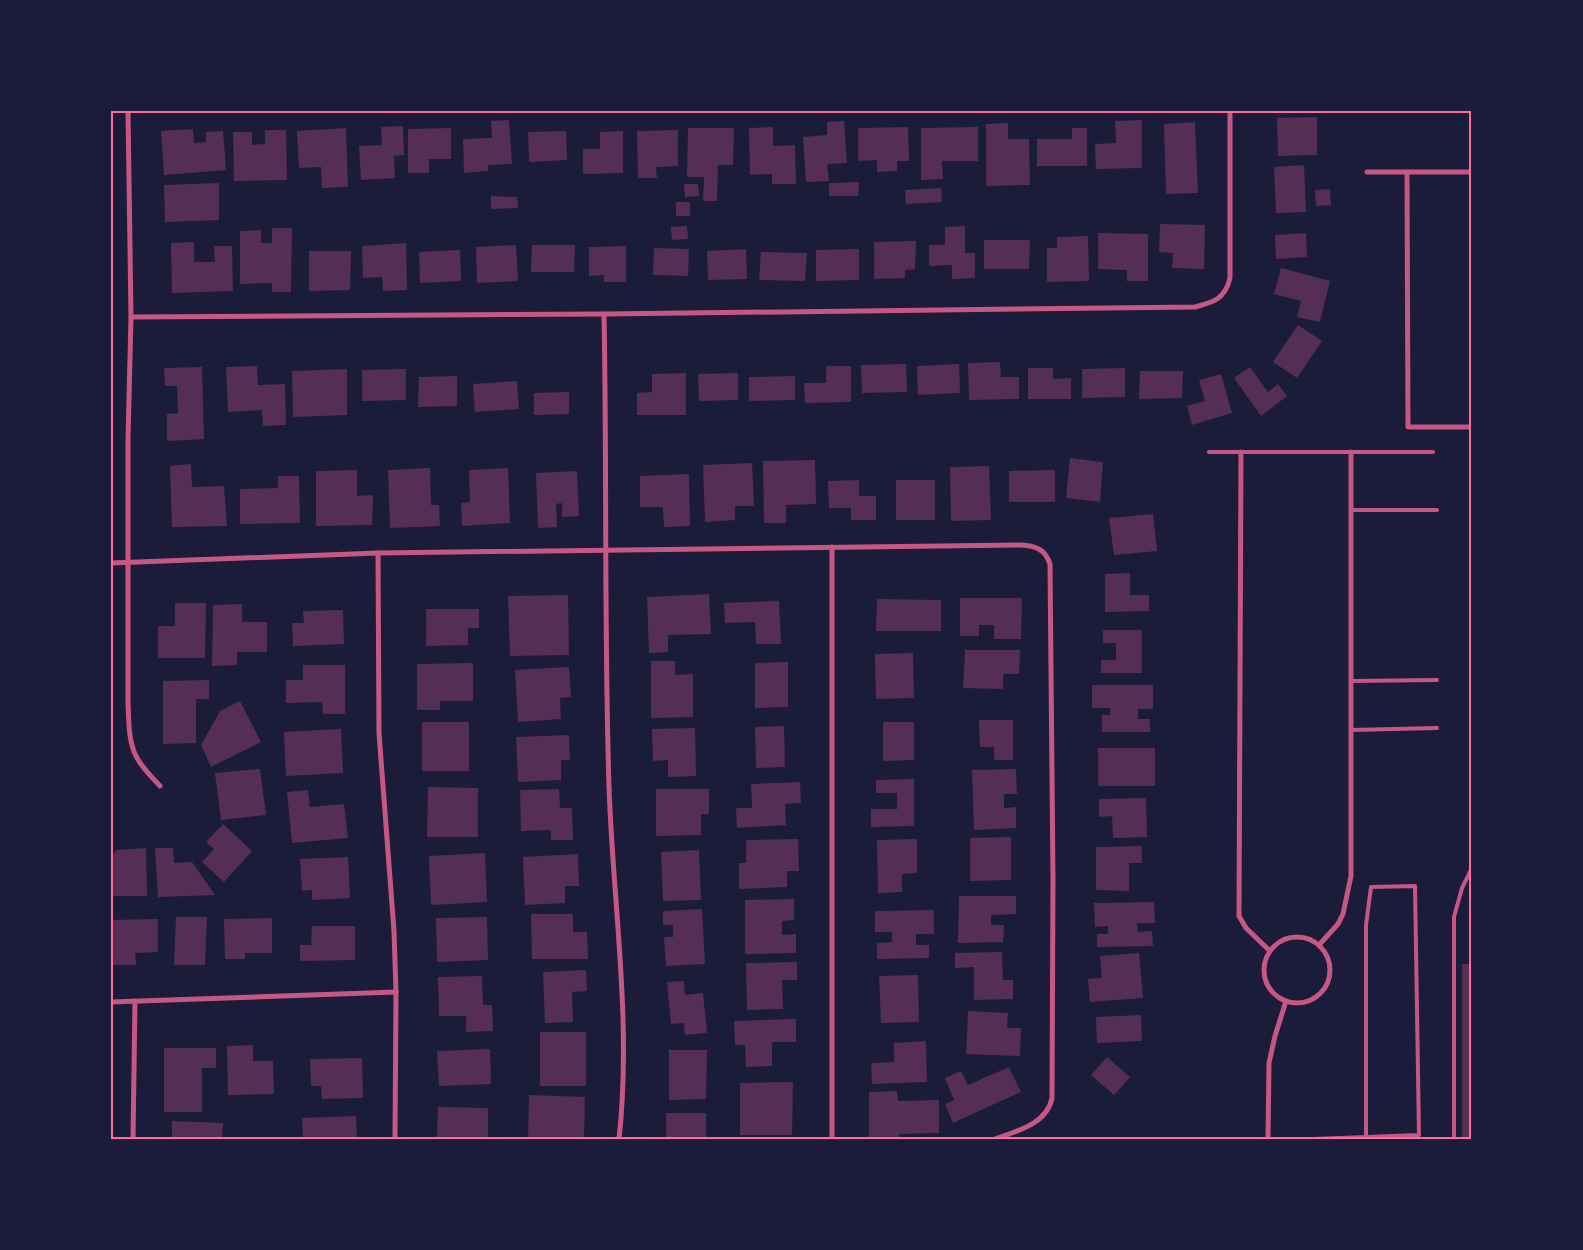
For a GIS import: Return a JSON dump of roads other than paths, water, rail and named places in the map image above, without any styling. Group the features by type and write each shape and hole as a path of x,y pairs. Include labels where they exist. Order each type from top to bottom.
{"street":[{"path":"128,111 131,317 128,439 128,702 130,735 135,754 144,768 160,786"},
{"path":"131,317 1195,307 1212,302 1220,297 1225,292 1230,278 1230,111"},
{"path":"1367,172 1472,172"},
{"path":"1407,172 1408,427 1472,426"},
{"path":"604,314 606,414 605,549 610,788 624,1001 624,1052 619,1139"},
{"path":"1241,452 1239,916 1246,928 1270,950"},
{"path":"1319,945 1338,924 1343,914 1351,876 1351,452"},
{"path":"111,563 378,553 605,549 1031,546 1040,548 1050,564 1053,879 1052,1098 1048,1111 1044,1116 1030,1125 995,1139"},
{"path":"832,547 832,1139"},
{"path":"378,553 379,733 394,931 396,992 395,1139"},
{"path":"1299,937 1309,939 1319,945 1326,954 1329,964 1329,976 1325,986 1318,995 1298,1003 1286,1001 1270,989 1264,970 1265,960 1270,950 1288,938 1299,937"},
{"path":"111,1002 396,992"},
{"path":"1268,1139 1269,1063 1274,1036 1286,1001"},
{"path":"133,1139 135,1002"}],"lane":[{"path":"1209,452 1433,452"},
{"path":"1351,510 1437,510"},
{"path":"1351,681 1437,680"},
{"path":"1351,730 1437,728"},
{"path":"1454,1139 1454,917 1462,888 1472,868"},
{"path":"1313,1139 1366,1137 1419,1135 1415,886 1371,887 1366,925 1366,1137"}]}
